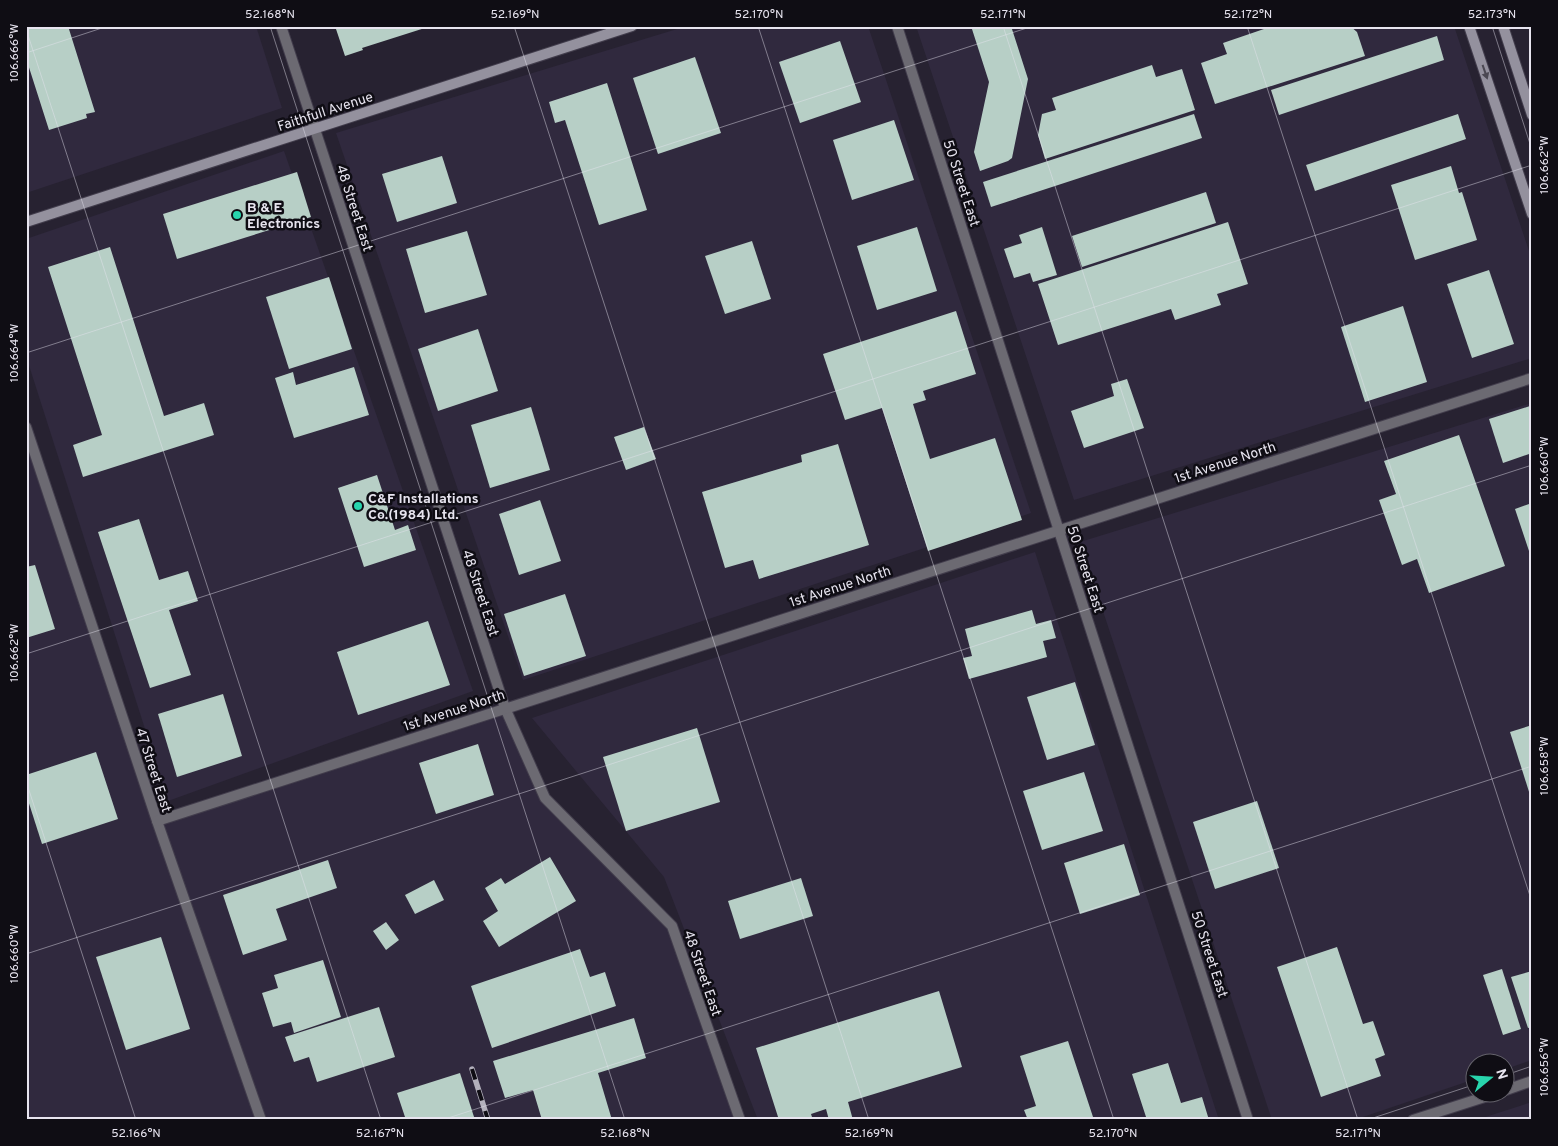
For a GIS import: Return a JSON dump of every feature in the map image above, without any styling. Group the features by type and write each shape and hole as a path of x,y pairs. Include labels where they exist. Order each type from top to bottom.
{"street":[{"name":"48 Street East","path":"281,26 505,708 545,798 672,926 740,1120"},
{"name":"Faithfull Avenue","path":"26,222 632,26"},
{"name":"50 Street East","path":"897,26 1060,529 1248,1120"},
{"path":"1469,26 1532,214"},
{"path":"1503,26 1532,115"},
{"name":"1st Avenue North","path":"157,821 1532,378"},
{"name":"47 Street East","path":"26,427 157,821 261,1120"},
{"path":"1516,1087 1532,1081"},
{"path":"1413,1120 1466,1103"}],"shaded area":[{"path":"26,26 256,26 282,108 26,193"},
{"path":"687,26 868,26 1031,513 523,680 336,133"},
{"path":"916,26 1454,26 1532,260 1532,358 1074,500"},
{"path":"284,151 473,691 168,801 26,356 26,239"},
{"path":"1532,403 1532,1060 1516,1066 1516,1054 1466,1054 1466,1082 1354,1120 1272,1120 1080,542"},
{"path":"26,427 157,821 505,708 545,798 672,926 740,1120 26,1120"},
{"path":"1035,552 1219,1120 758,1120 664,877 532,718"},
{"path":"1532,1102 1532,1120 1476,1120"}],"building":[{"path":"26,26 68,26 95,112 86,114 87,118 49,130 26,58"},
{"path":"335,26 428,27 362,48 363,50 345,56"},
{"path":"971,26 1011,26 1028,79 1012,158 980,171 974,152 989,82"},
{"path":"1273,26 1350,26 1357,32 1365,56 1215,104 1201,63 1227,54 1223,43"},
{"path":"1437,36 1444,60 1279,115 1271,90"},
{"path":"840,41 861,102 800,123 779,62"},
{"path":"695,57 721,133 658,154 633,78"},
{"path":"1152,65 1156,77 1182,69 1195,110 1045,159 1038,135 1042,114 1056,110 1052,98"},
{"path":"607,83 647,210 599,225 565,120 555,123 549,102"},
{"path":"1194,114 1202,138 991,207 983,182"},
{"path":"1458,114 1466,139 1315,191 1306,165"},
{"path":"894,120 914,180 852,200 833,140"},
{"path":"442,156 457,203 397,222 382,174"},
{"path":"1451,166 1459,193 1462,192 1477,240 1415,260 1391,185"},
{"name":"B & E Electronics","path":"297,172 311,217 177,259 163,214"},
{"path":"1206,192 1216,223 1082,267 1072,236"},
{"path":"1228,222 1248,284 1217,294 1221,305 1175,320 1171,309 1058,345 1038,284"},
{"path":"917,227 937,291 877,310 857,246"},
{"path":"1042,227 1057,275 1033,282 1030,273 1014,278 1004,249 1022,243 1019,235"},
{"path":"467,231 487,295 425,313 406,249"},
{"path":"752,241 771,299 725,314 705,256"},
{"path":"110,247 164,416 204,403 214,435 83,477 73,445 102,435 48,267"},
{"path":"1489,270 1514,344 1472,358 1447,284"},
{"path":"329,277 352,349 289,369 266,297"},
{"path":"1403,306 1427,382 1365,402 1341,327"},
{"path":"956,311 976,374 923,391 926,400 913,404 930,459 995,438 1022,520 928,551 882,408 845,420 823,354"},
{"path":"478,329 498,391 438,411 418,349"},
{"path":"354,367 369,415 294,438 275,378 293,372 296,385"},
{"path":"1127,379 1144,428 1084,448 1071,411 1114,396 1111,384"},
{"path":"1530,406 1532,412 1532,453 1503,463 1489,419"},
{"path":"531,407 550,470 490,488 471,425"},
{"path":"644,427 656,459 626,470 614,437"},
{"path":"1459,435 1505,566 1429,593 1417,559 1402,565 1379,500 1396,494 1384,461"},
{"path":"838,444 869,545 759,579 753,560 725,568 702,492 802,462 801,455"},
{"path":"377,475 395,530 408,525 416,550 364,567 338,488"},
{"path":"540,500 561,561 519,575 499,514"},
{"path":"1532,503 1532,557 1531,557 1515,509"},
{"path":"139,519 159,580 188,571 198,601 169,610 191,675 150,688 98,532"},
{"path":"35,565 55,629 26,638 26,567"},
{"path":"565,594 586,656 524,676 504,614"},
{"path":"1032,610 1036,624 1051,620 1056,638 1043,641 1047,657 969,679 963,658 972,656 965,629"},
{"path":"428,621 450,685 358,715 337,652"},
{"path":"1075,682 1095,745 1047,760 1027,697"},
{"path":"223,694 242,756 177,777 158,714"},
{"path":"1532,725 1532,798 1531,798 1510,732"},
{"path":"697,728 720,802 626,831 603,757"},
{"path":"478,744 494,795 436,814 419,763"},
{"path":"96,752 118,819 42,844 26,794 26,775"},
{"path":"1084,772 1103,831 1042,850 1023,791"},
{"path":"1257,801 1279,868 1215,889 1193,822"},
{"path":"1124,844 1140,895 1080,914 1064,863"},
{"path":"550,857 576,901 499,947 483,921 498,911 485,888 501,878 505,884"},
{"path":"328,860 337,888 276,909 287,940 243,955 223,895"},
{"path":"801,878 813,916 740,939 728,901"},
{"path":"434,880 444,900 415,914 405,895"},
{"path":"386,922 399,940 386,950 373,931"},
{"path":"161,937 190,1029 126,1050 96,957"},
{"path":"1337,947 1363,1024 1373,1021 1385,1055 1375,1059 1381,1076 1321,1097 1277,967"},
{"path":"580,949 590,977 605,972 616,1006 492,1048 471,986"},
{"path":"323,960 341,1017 294,1033 291,1022 273,1027 262,993 278,988 274,975"},
{"path":"1502,969 1521,1029 1503,1035 1483,975"},
{"path":"1532,971 1532,1027 1528,1028 1511,977"},
{"path":"939,991 962,1067 848,1102 853,1120 829,1120 826,1109 811,1114 813,1120 779,1120 756,1048"},
{"path":"379,1007 395,1057 317,1082 309,1057 294,1062 285,1037"},
{"path":"634,1018 646,1058 598,1073 612,1120 542,1120 533,1090 505,1098 493,1061"},
{"path":"1068,1041 1094,1120 1028,1120 1024,1110 1036,1106 1020,1056"},
{"path":"1168,1063 1181,1103 1202,1097 1209,1120 1147,1120 1132,1074"},
{"path":"460,1073 475,1120 406,1120 397,1093"}],"railway":[{"path":"472,1069 488,1120"}],"place":[{"name":"B & E Electronics","path":"237,215"},
{"name":"C&F Installations Co.(1984) Ltd.","path":"358,506"}]}
